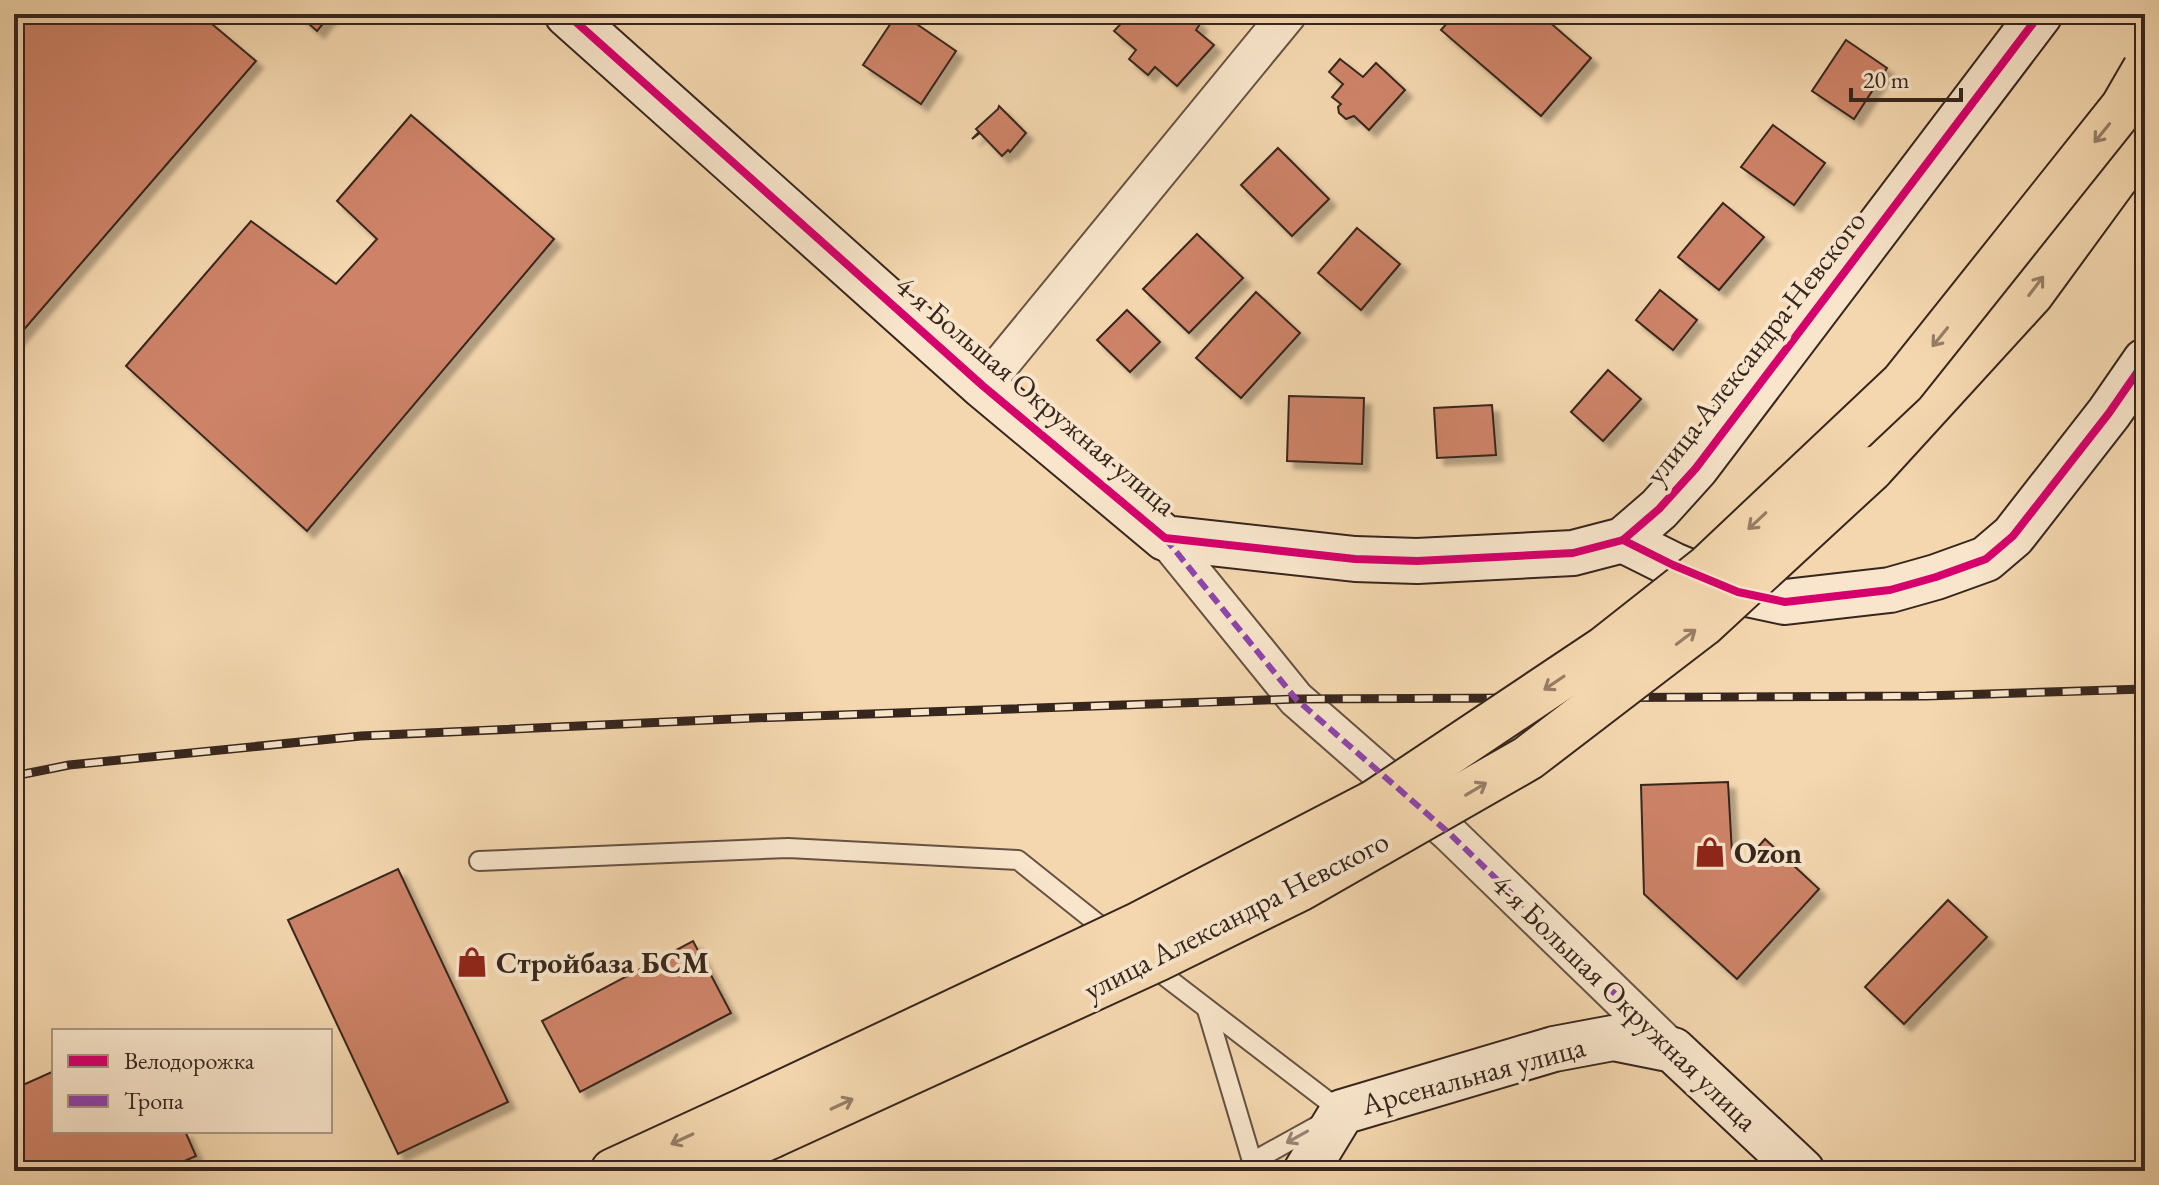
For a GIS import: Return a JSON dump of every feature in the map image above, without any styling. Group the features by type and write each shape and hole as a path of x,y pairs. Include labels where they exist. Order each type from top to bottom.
{"main road":[{"path":"613,1171 761,1122 1375,802 1604,649 1708,567 1903,383 2123,107 2145,69"},
{"name":"улица Александра Невского","path":"694,1171 761,1122 1157,959 1249,914 1528,758 1703,624 1871,469 2031,294 2145,138"}],"street":[{"name":"4-я Большая Окружная улица","path":"567,14 983,386 1165,538 1296,699 1449,833 1802,1171"},
{"path":"983,386 1288,14"},
{"name":"улица Александра Невского","path":"2040,14 1696,468 1659,509 1623,540 1738,592 1785,602 1890,590 1936,577 1986,559 2013,536 2109,413 2145,361"},
{"name":"улица Александра Невского","path":"1659,509 1703,551 1744,571 1791,587 1845,596"},
{"name":"4-я Большая Окружная улица","path":"1165,538 1286,553 1417,561 1573,553 1623,540"},
{"name":"Арсенальная улица","path":"1306,1171 1342,1112 1569,1046 1613,1038 1673,1050"}],"lane":[{"path":"479,861 788,848 1018,860 1342,1112 1253,1167 1207,1010"}],"building":[{"path":"14,14 200,14 256,61 14,341"},
{"path":"298,14 331,14 317,31"},
{"path":"897,14 902,14 956,51 921,104 863,65"},
{"path":"1130,14 1189,14 1200,24 1196,30 1214,45 1177,86 1155,67 1148,75 1129,59 1136,50 1114,31"},
{"path":"1455,14 1540,14 1591,58 1541,116 1441,30"},
{"path":"1846,40 1887,68 1854,119 1812,91"},
{"path":"1340,59 1363,77 1376,63 1405,90 1369,130 1354,116 1346,119 1339,113 1341,104 1332,97 1343,84 1329,72"},
{"path":"999,106 1026,133 1010,152 1008,150 1002,156 980,133 972,139 979,132 976,129"},
{"path":"411,115 554,239 307,531 126,366 251,221 336,284 377,239 337,201"},
{"path":"1773,125 1825,163 1794,205 1741,167"},
{"path":"1278,148 1329,199 1292,236 1241,185"},
{"path":"1723,203 1764,237 1719,290 1678,257"},
{"path":"1357,228 1400,264 1361,310 1318,273"},
{"path":"1197,234 1243,278 1189,333 1143,289"},
{"path":"1660,290 1697,320 1673,350 1636,320"},
{"path":"1256,292 1300,333 1241,398 1196,358"},
{"path":"1127,310 1160,342 1130,372 1097,340"},
{"path":"1608,370 1641,399 1603,441 1571,412"},
{"path":"1289,396 1364,398 1362,464 1287,461"},
{"path":"1492,405 1496,455 1437,458 1434,408"},
{"path":"1728,782 1732,853 1743,864 1765,839 1819,889 1737,979 1644,894 1641,785"},
{"path":"398,869 508,1102 398,1154 288,920"},
{"path":"1948,900 1987,937 1904,1024 1865,987"},
{"path":"693,941 731,1013 580,1092 542,1021"},
{"path":"52,1072 52,1133 186,1133 196,1156 162,1171 14,1171 14,1089"}],"railway":[{"path":"14,776 69,765 361,736 753,718 1296,699 1926,696 2145,689"}],"marked path":[{"path":"1165,538 1296,699 1449,833 1673,1050"}],"cycle path":[{"path":"567,14 983,386 1165,538 1355,559 1417,561 1573,553 1623,540 1659,509 1696,468 2040,14"},
{"path":"1623,540 1738,592 1785,602 1890,590 1936,577 1986,559 2013,536 2109,413 2145,361"}],"place":[{"name":"Ozon","path":"1710,852"},
{"name":"Стройбаза БСМ","path":"472,962"}]}
